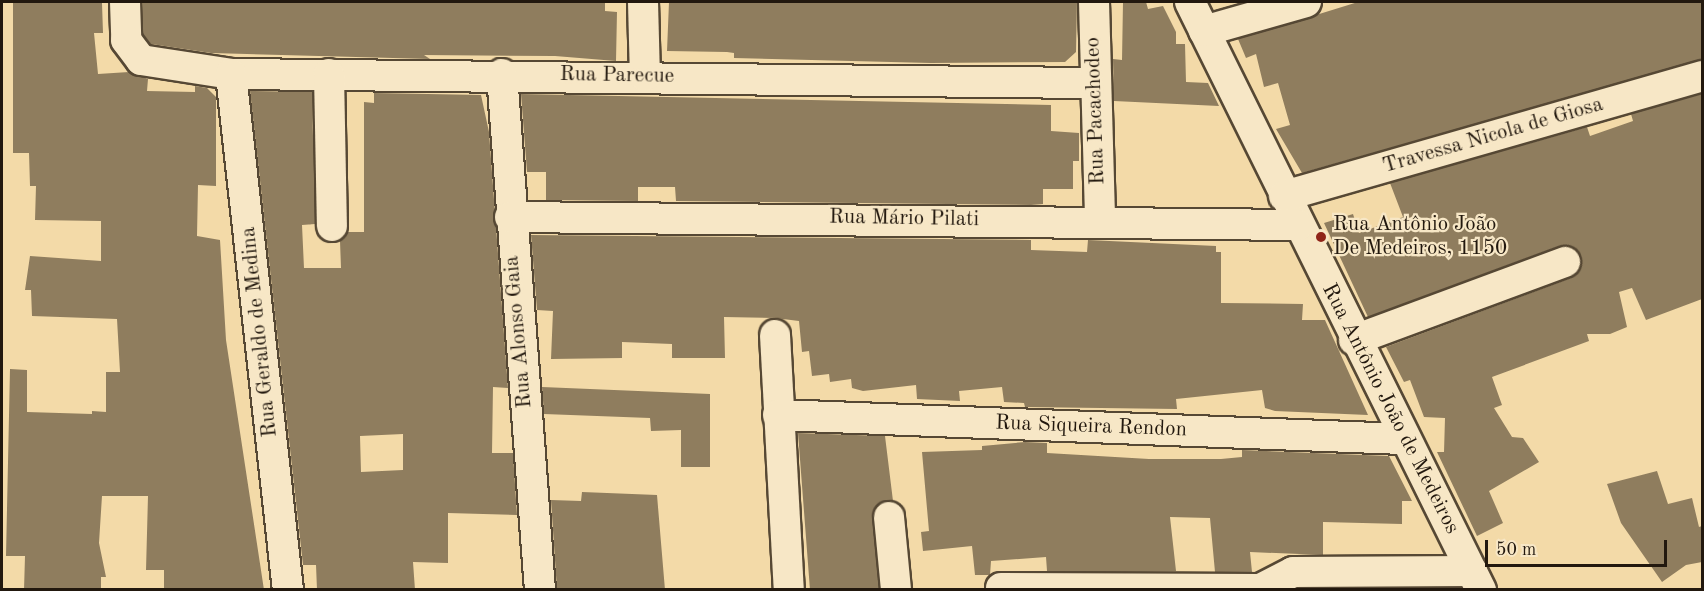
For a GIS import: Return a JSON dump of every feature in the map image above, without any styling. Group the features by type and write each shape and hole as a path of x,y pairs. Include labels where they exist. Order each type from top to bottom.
{"street":[{"name":"Rua Parecue","path":"125,2 126,40 141,60 231,74 502,74 1095,83"},
{"path":"643,2 645,76"},
{"name":"Rua Pacachodeo","path":"1094,2 1100,221"},
{"name":"Rua Antônio João de Medeiros","path":"1190,2 1354,340 1477,580"},
{"path":"1204,30 1306,2"},
{"name":"Rua Geraldo de Medina","path":"231,74 288,590"},
{"path":"329,74 332,226"},
{"name":"Rua Alonso Gaia","path":"502,74 510,217 540,590"},
{"name":"Travessa Nicola de Giosa","path":"1284,196 1702,76"},
{"name":"Rua Mário Pilati","path":"510,217 1100,221 1298,225"},
{"path":"1354,340 1565,262"},
{"path":"775,335 789,590"},
{"name":"Rua Siqueira Rendon","path":"778,415 1404,439"},
{"path":"889,517 896,590"},
{"path":"1001,588 1260,589 1293,572 1477,580"}],"building":[{"path":"13,2 102,3 103,33 94,33 98,74 129,72 148,79 147,91 195,92 195,86 207,88 216,97 216,186 198,185 197,236 220,240 226,340 264,590 164,590 164,570 146,570 148,496 102,496 99,543 106,577 101,577 101,590 24,590 25,556 6,556 10,369 27,370 27,412 92,414 92,411 106,412 106,372 120,372 117,319 32,316 31,290 25,290 30,256 101,261 101,221 35,220 36,186 30,186 29,153 13,153"},
{"path":"142,2 605,2 605,11 617,12 616,61 555,56 424,55 430,59 211,53 151,44 143,34"},
{"path":"669,2 1077,2 1076,52 1065,62 931,63 734,58 734,53 727,52 667,51"},
{"path":"1123,2 1146,2 1148,9 1163,6 1176,32 1176,44 1185,44 1186,82 1208,83 1219,106 1114,101 1113,59 1122,60"},
{"path":"1358,2 1702,2 1702,59 1302,173 1276,129 1290,125 1278,83 1264,87 1256,54 1246,58 1238,39"},
{"path":"250,91 312,92 315,224 302,225 304,268 341,268 340,241 348,232 364,232 364,102 374,103 374,93 481,95 489,132 508,388 493,387 492,453 513,453 517,515 448,513 448,563 413,562 415,590 317,590 316,565 303,565","holes":["403,434 403,470 361,472 360,436"]},
{"path":"521,94 1051,105 1051,131 1079,133 1079,161 1073,161 1073,189 1043,189 1043,204 1031,205 676,201 675,187 638,187 638,201 546,200 546,172 527,172"},
{"path":"1702,94 1702,299 1646,320 1632,288 1619,292 1627,327 1610,334 1587,334 1589,341 1492,377 1502,405 1494,408 1512,437 1523,438 1539,462 1489,491 1503,523 1477,536 1437,452 1444,452 1445,418 1424,417 1410,380 1404,382 1386,347 1571,278 1582,265 1581,255 1568,245 1559,246 1368,317 1324,223 1353,214 1359,233 1403,217 1390,183 1587,127 1590,136 1633,121 1631,114"},
{"path":"531,235 1031,240 1031,250 1087,252 1088,240 1216,246 1216,252 1221,252 1221,303 1303,304 1302,320 1325,320 1368,415 1275,411 1265,408 1262,390 1176,399 1177,409 1025,407 1024,403 1004,402 1002,387 959,391 960,401 917,399 916,385 863,391 852,388 851,379 830,382 829,374 812,376 809,351 802,352 799,321 775,318 724,317 725,358 672,358 672,344 622,342 622,358 551,359 553,311 537,310"},
{"path":"542,387 710,394 710,467 681,467 681,430 651,431 650,418 544,414"},
{"path":"798,433 885,436 893,501 879,503 872,518 879,590 810,590"},
{"path":"1025,442 1047,443 1047,453 1149,459 1242,457 1242,450 1389,456 1412,501 1402,501 1402,524 1323,522 1323,555 1250,552 1252,572 1215,572 1210,518 1170,517 1176,571 1047,571 1046,557 991,561 990,575 975,575 972,546 923,551 921,532 929,531 922,452 982,450 982,446"},
{"path":"1657,471 1668,504 1692,498 1699,527 1702,526 1702,562 1686,565 1662,582 1621,523 1607,484"},
{"path":"582,492 657,495 665,590 557,590 551,500 581,501"}],"place":[{"name":"Rua Antônio João De Medeiros, 1150","path":"1321,237"}]}
